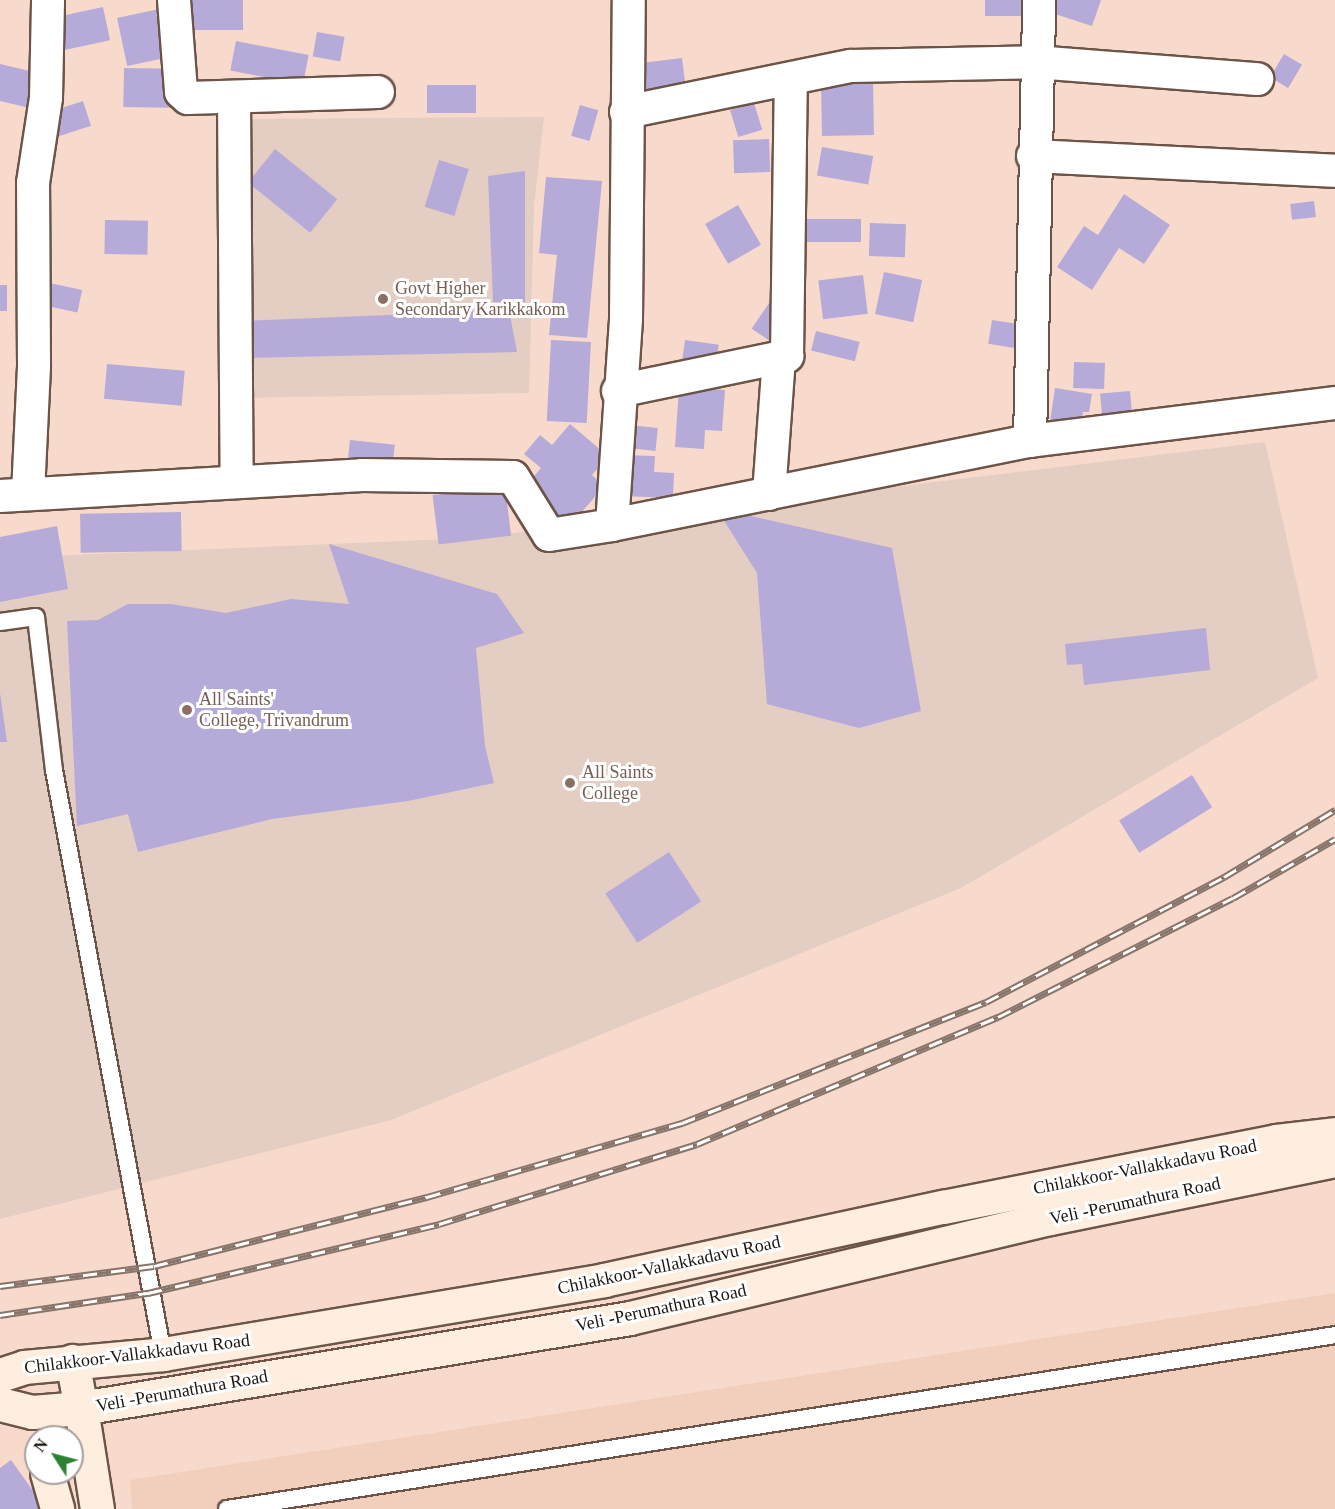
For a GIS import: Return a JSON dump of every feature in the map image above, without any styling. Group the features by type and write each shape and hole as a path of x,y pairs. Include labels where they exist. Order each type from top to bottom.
{"main road":[{"name":"Chilakkoor-Vallakkadavu Road","path":"12,1371 72,1361 163,1354 604,1280 943,1207 1276,1141 1335,1134"},
{"name":"Veli -Perumathura Road","path":"97,1509 81,1408 168,1396 301,1370 630,1318 1050,1218 1335,1160"},
{"path":"163,1354 168,1396"},
{"path":"0,1404 35,1424 81,1408 72,1361"},
{"path":"12,1371 35,1424"},
{"path":"50,1485 57,1509"}],"street":[{"path":"48,0 46,98 33,183 34,365 14,495 362,475 513,477 549,535 612,525 1030,441 1335,403"},
{"path":"174,0 181,92 188,98 378,92"},
{"path":"612,525 618,391 626,319 626,112 629,0"},
{"path":"1030,441 1035,62 1040,0"},
{"path":"626,112 851,66 1035,62 1257,79"},
{"path":"618,391 787,356 790,348 791,80"},
{"path":"234,98 237,481"},
{"path":"1033,156 1335,171"},
{"path":"769,494 779,357"}],"lane":[{"path":"0,622 36,616 54,770 163,1354"},
{"path":"227,1509 1335,1335"}],"shaded area":[{"name":"Govt Higher Secondary Karikkakom","path":"544,117 534,206 529,393 234,398 236,119"},
{"name":"All Saints College","path":"1265,442 1318,678 961,888 391,1120 0,1219 0,558 474,538"},
{"path":"1335,1293 1335,1509 132,1509 130,1480"}],"building":[{"path":"183,0 243,0 243,30 183,30"},
{"path":"985,0 1031,0 1031,16 985,16"},
{"path":"1056,0 1101,0 1092,26 1052,13"},
{"path":"103,7 110,40 61,51 54,17"},
{"path":"164,8 174,56 127,66 117,18"},
{"path":"317,32 345,37 340,61 313,57"},
{"path":"236,41 309,55 303,85 230,70"},
{"path":"1284,54 1302,65 1288,88 1270,77"},
{"path":"682,58 686,93 640,98 635,64"},
{"path":"0,64 38,73 30,108 0,101"},
{"path":"124,68 173,69 172,108 123,107"},
{"path":"873,80 874,135 822,136 821,81"},
{"path":"427,85 476,85 476,113 427,113"},
{"path":"83,101 91,126 56,137 48,112"},
{"path":"754,103 762,130 738,137 730,110"},
{"path":"580,105 598,110 589,141 571,136"},
{"path":"769,139 770,172 734,173 733,140"},
{"path":"822,147 873,156 868,185 817,176"},
{"path":"275,149 337,199 310,233 248,182"},
{"path":"439,160 469,169 454,216 425,207"},
{"path":"525,171 525,302 493,302 488,176"},
{"path":"546,177 602,181 587,338 549,335 557,255 539,253"},
{"path":"1124,194 1170,225 1144,264 1119,248 1092,290 1057,267 1084,226 1098,235"},
{"path":"1314,201 1316,217 1292,220 1290,204"},
{"path":"738,205 761,245 728,264 705,224"},
{"path":"806,219 861,219 861,242 806,242"},
{"path":"105,220 148,221 147,255 104,254"},
{"path":"870,223 906,224 905,257 869,256"},
{"path":"884,272 922,280 913,322 875,314"},
{"path":"863,275 868,314 823,319 818,280"},
{"path":"45,282 82,290 77,312 40,304"},
{"path":"0,285 7,285 7,311 0,311"},
{"path":"769,303 788,316 771,342 752,329"},
{"path":"509,310 517,352 245,358 243,321"},
{"path":"992,320 1025,325 1021,349 988,344"},
{"path":"816,331 860,342 855,361 811,350"},
{"path":"551,340 591,342 587,423 547,421"},
{"path":"685,340 719,345 715,368 682,364"},
{"path":"1074,362 1105,363 1104,389 1073,388"},
{"path":"107,364 185,371 182,406 104,399"},
{"path":"679,387 725,390 722,431 705,430 704,449 675,447"},
{"path":"1055,388 1092,394 1089,412 1083,412 1081,427 1050,422"},
{"path":"1130,391 1133,423 1103,425 1100,394"},
{"path":"570,424 608,456 592,475 604,486 570,526 524,488 541,468 524,454 540,435 552,445"},
{"path":"629,425 658,428 655,451 627,448"},
{"path":"350,440 395,445 393,463 348,458"},
{"path":"624,455 655,456 654,472 674,473 673,498 622,496"},
{"path":"505,486 511,536 439,545 433,495"},
{"path":"716,508 892,548 921,711 859,728 767,704 757,573"},
{"path":"181,512 182,551 81,553 80,514"},
{"path":"57,526 68,589 0,602 0,537"},
{"path":"329,544 497,594 524,633 476,648 485,746 494,783 408,801 272,819 138,852 128,814 77,826 67,621 98,620 128,604 171,604 226,613 291,599 349,604"},
{"path":"1206,628 1210,670 1084,685 1082,664 1067,665 1065,644"},
{"path":"0,693 7,742 0,742"},
{"path":"1192,775 1212,807 1139,853 1119,821"},
{"path":"669,852 701,901 637,943 605,893"},
{"path":"11,1460 24,1478 24,1485 29,1485 46,1509 0,1509 0,1468"}],"railway":[{"path":"0,1286 154,1266 427,1197 682,1123 986,1002 1224,877 1335,810"},
{"path":"0,1315 148,1293 439,1224 697,1144 998,1017 1233,898 1335,839"}],"place":[{"name":"Govt Higher Secondary Karikkakom","path":"383,299"},
{"name":"All Saints' College, Trivandrum","path":"187,710"},
{"name":"All Saints College","path":"570,783"}]}
